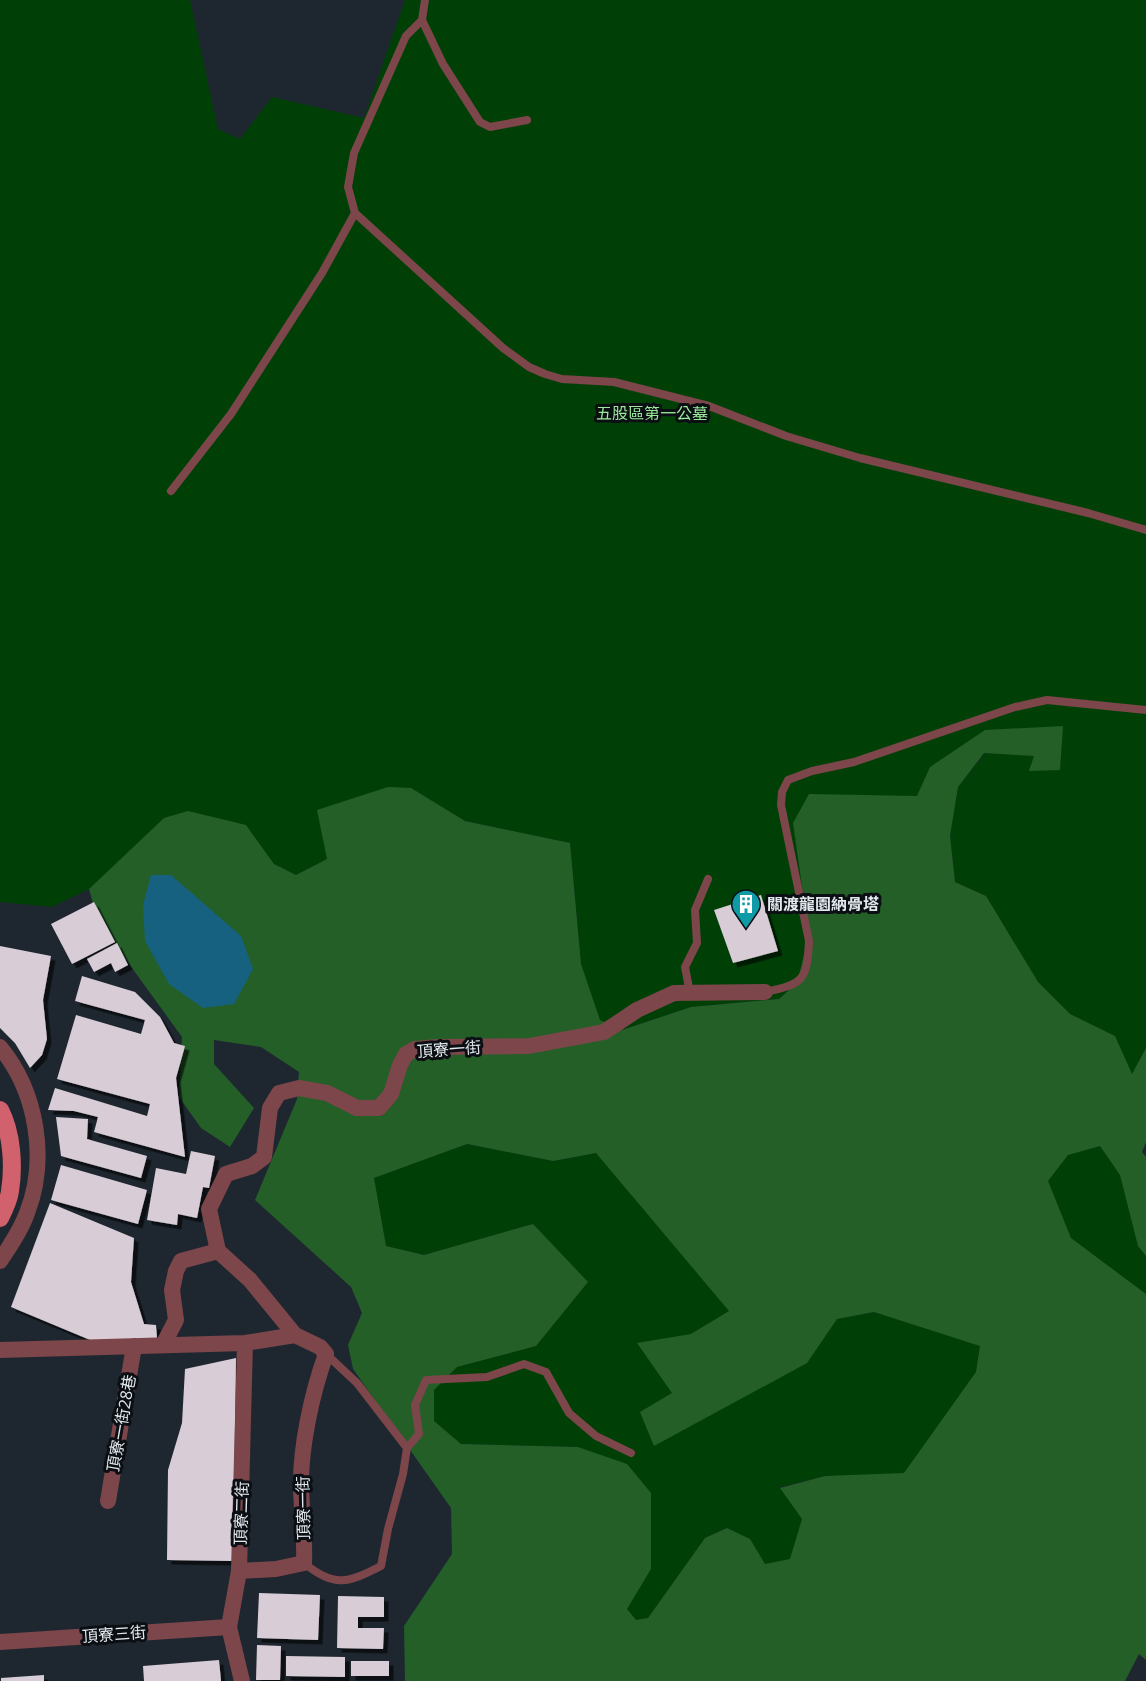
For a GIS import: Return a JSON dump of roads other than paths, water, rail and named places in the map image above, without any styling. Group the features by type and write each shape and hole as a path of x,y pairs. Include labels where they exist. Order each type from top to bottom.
{"main road":[{"path":"0,1110 9,1139 12,1165 10,1194 0,1218"}],"street":[{"name":"頂寮一街","path":"218,1251 209,1209 226,1174 252,1167 264,1157 270,1108 279,1093 299,1088 327,1093 357,1108 379,1108 391,1095 400,1065 406,1054 416,1049 529,1046 604,1032 636,1010 674,993 765,992"},
{"path":"0,1047 19,1075 34,1115 37,1166 34,1190 27,1214 11,1246 0,1261"},
{"path":"163,1345 176,1320 172,1290 176,1271 181,1261 218,1251 250,1280 296,1335 320,1347 326,1354"},
{"path":"0,1350 244,1343 296,1335"},
{"name":"頂寮二街","path":"242,1681 229,1627 239,1571 244,1343"},
{"name":"頂寮一街28巷","path":"108,1501 134,1346"},
{"name":"頂寮一街","path":"239,1571 276,1569 304,1563 305,1535 301,1488 304,1451 315,1384 326,1354"},
{"name":"頂寮三街","path":"0,1642 229,1627"}],"lane":[{"path":"425,0 422,20 443,64 480,122 490,127 527,120"},
{"path":"422,20 406,36 354,153 348,187 355,213 503,348 529,367 562,379 614,382 709,406 786,436 860,458 1088,513 1146,530"},
{"path":"171,491 231,414 322,273 355,213"},
{"path":"765,992 792,987 806,973 808,963 809,941 781,805 782,792 788,780 812,771 854,762 1015,707 1047,700 1146,710"},
{"path":"690,993 685,967 697,943 695,910 708,879"},
{"path":"326,1354 357,1383 407,1448"},
{"path":"304,1563 318,1575 341,1581 364,1575 381,1566 407,1448 419,1434 415,1405 426,1380 488,1377 524,1364 546,1372 569,1413 596,1436 631,1453"}],"water":[{"path":"151,875 171,875 241,936 253,969 234,1004 203,1008 169,984 145,941 143,905"}],"place":[{"name":"關渡龍園納骨塔","path":"746,930"}],"park label":[{"name":"五股區第一公墓","path":"652,413"}]}
